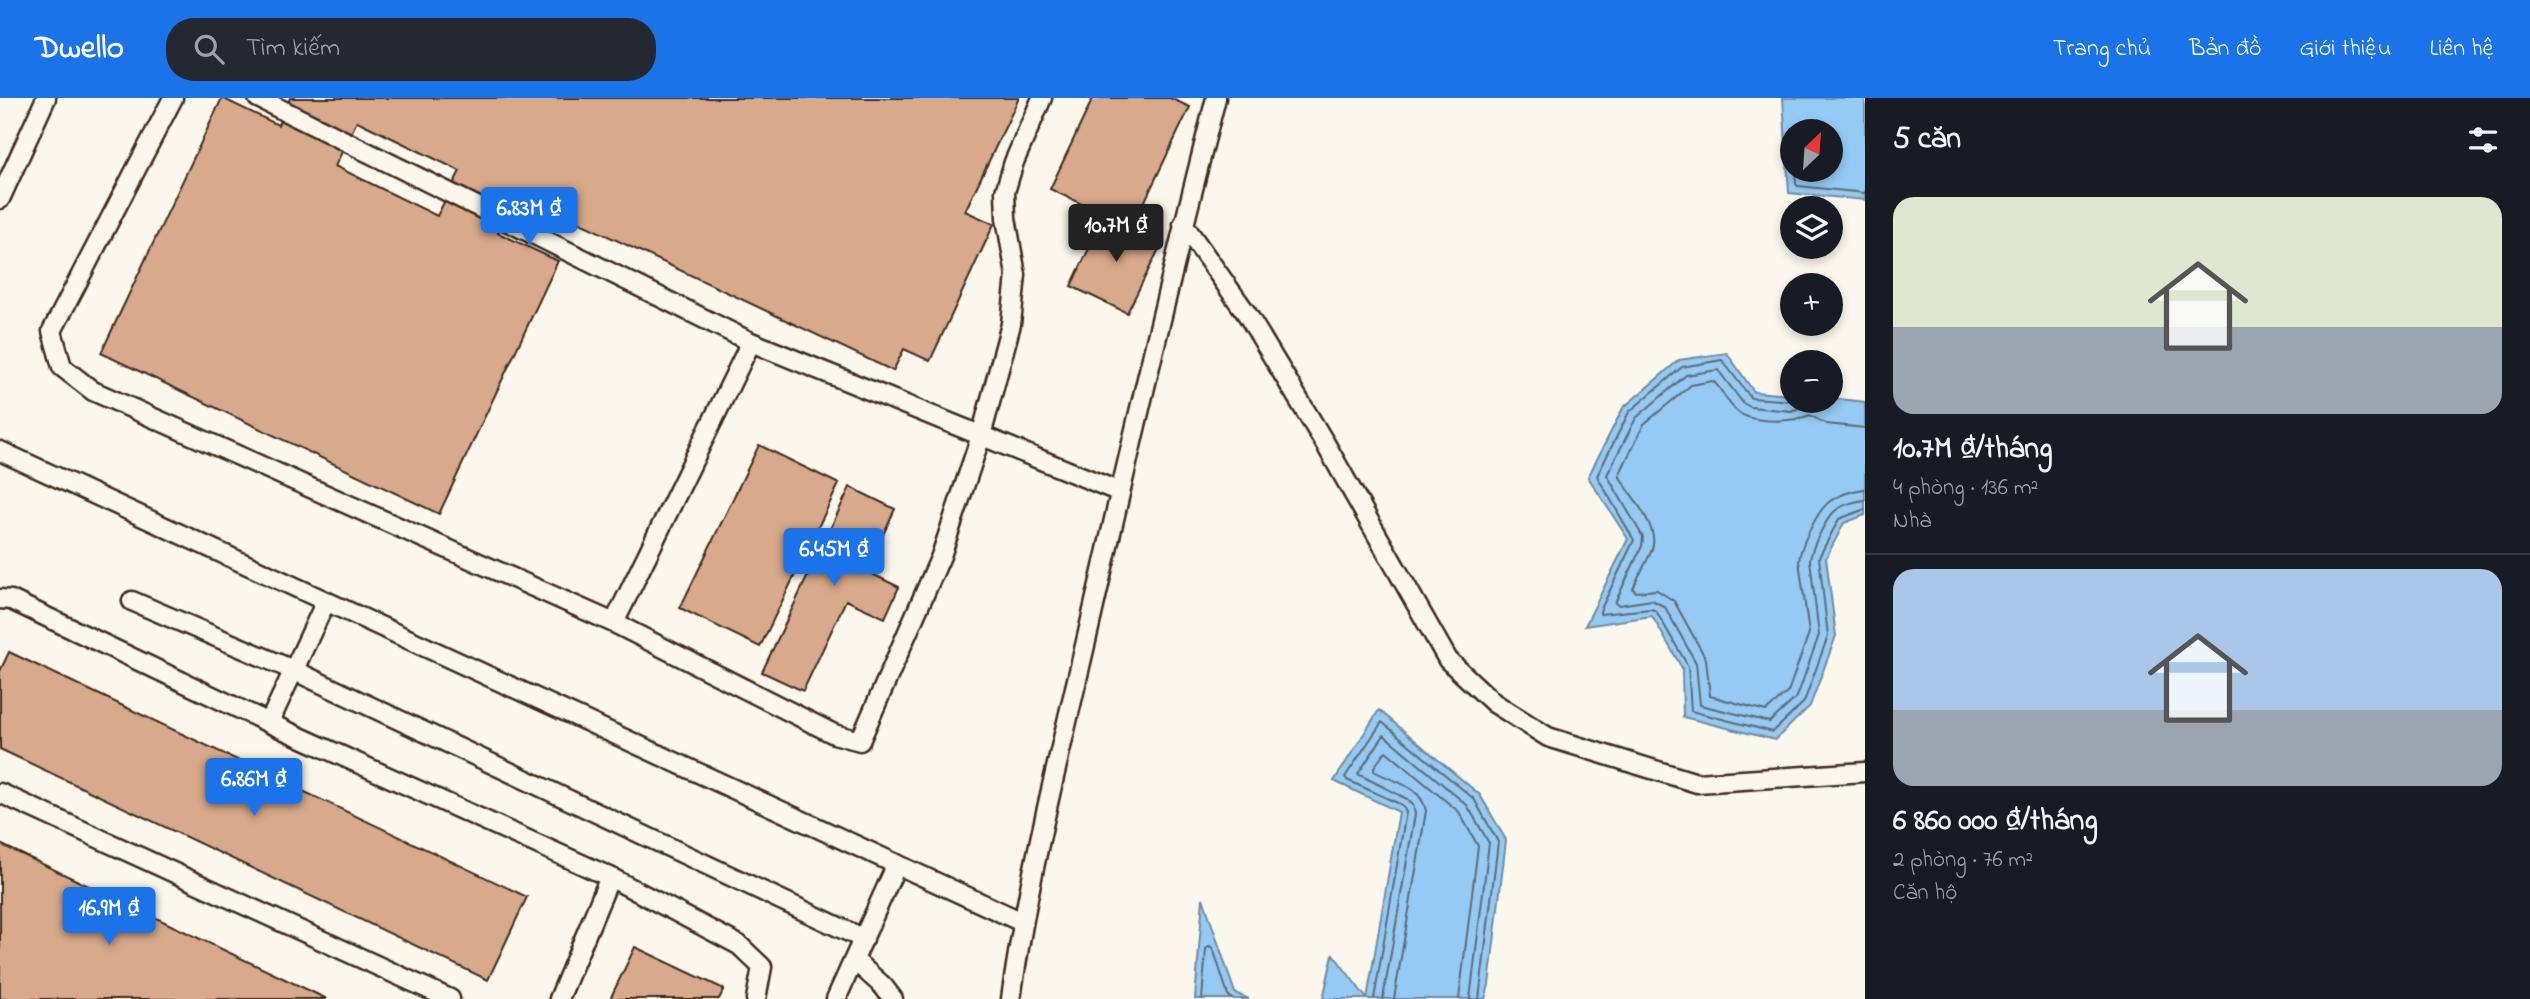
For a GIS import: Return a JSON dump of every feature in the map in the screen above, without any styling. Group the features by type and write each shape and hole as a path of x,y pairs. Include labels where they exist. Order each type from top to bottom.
{"lane":[{"path":"0,199 46,98"},
{"path":"173,98 52,331 62,367 93,391 614,623 834,734 860,741 941,556 981,436 1011,324 1015,287 1016,275 1006,218 1006,192 1014,162 1042,98"},
{"path":"258,98 751,342 1120,492"},
{"path":"1011,999 1022,922 1183,224 1216,98"},
{"path":"1183,224 1247,314 1326,445 1448,660 1494,703 1548,737 1697,783 1865,772"},
{"path":"614,623 751,342"},
{"path":"0,451 1022,922"},
{"path":"0,599 11,600 269,723 610,877 739,945 762,967 756,999"},
{"path":"132,601 293,670 864,939"},
{"path":"269,723 326,601"},
{"path":"0,793 450,999"},
{"path":"836,999 897,864"},
{"path":"559,999 610,877"},
{"path":"854,961 883,986 893,999"}],"water":[{"path":"1783,98 1865,98 1865,200 1789,193 1788,182 1843,182 1843,119 1784,119"},
{"path":"1727,353 1754,392 1780,394 1780,413 1843,413 1843,399 1865,402 1865,515 1844,523 1826,558 1836,636 1810,706 1775,740 1683,717 1682,668 1652,616 1585,626 1628,539 1588,477 1623,408 1679,360"},
{"path":"1379,710 1480,795 1506,840 1489,985 1485,999 1367,999 1399,812 1334,781"},
{"path":"1203,898 1235,993 1249,999 1195,999"},
{"path":"1333,954 1367,999 1323,999"}],"building":[{"path":"222,98 278,125 290,98 1019,98 965,211 994,224 930,361 904,349 893,371 517,193 498,233 558,261 439,514 101,353","holes":["357,121 460,171 437,216 335,166"]},
{"path":"1093,98 1170,98 1190,107 1132,228 1050,189"},
{"path":"1105,215 1162,243 1127,313 1071,286"},
{"path":"759,445 839,484 760,647 680,608"},
{"path":"850,487 895,509 866,571 899,587 885,618 846,600 803,691 762,672"},
{"path":"9,652 527,897 488,980 0,749 0,671"},
{"path":"0,844 327,999 0,999"},
{"path":"635,947 724,989 719,999 610,999"}]}
